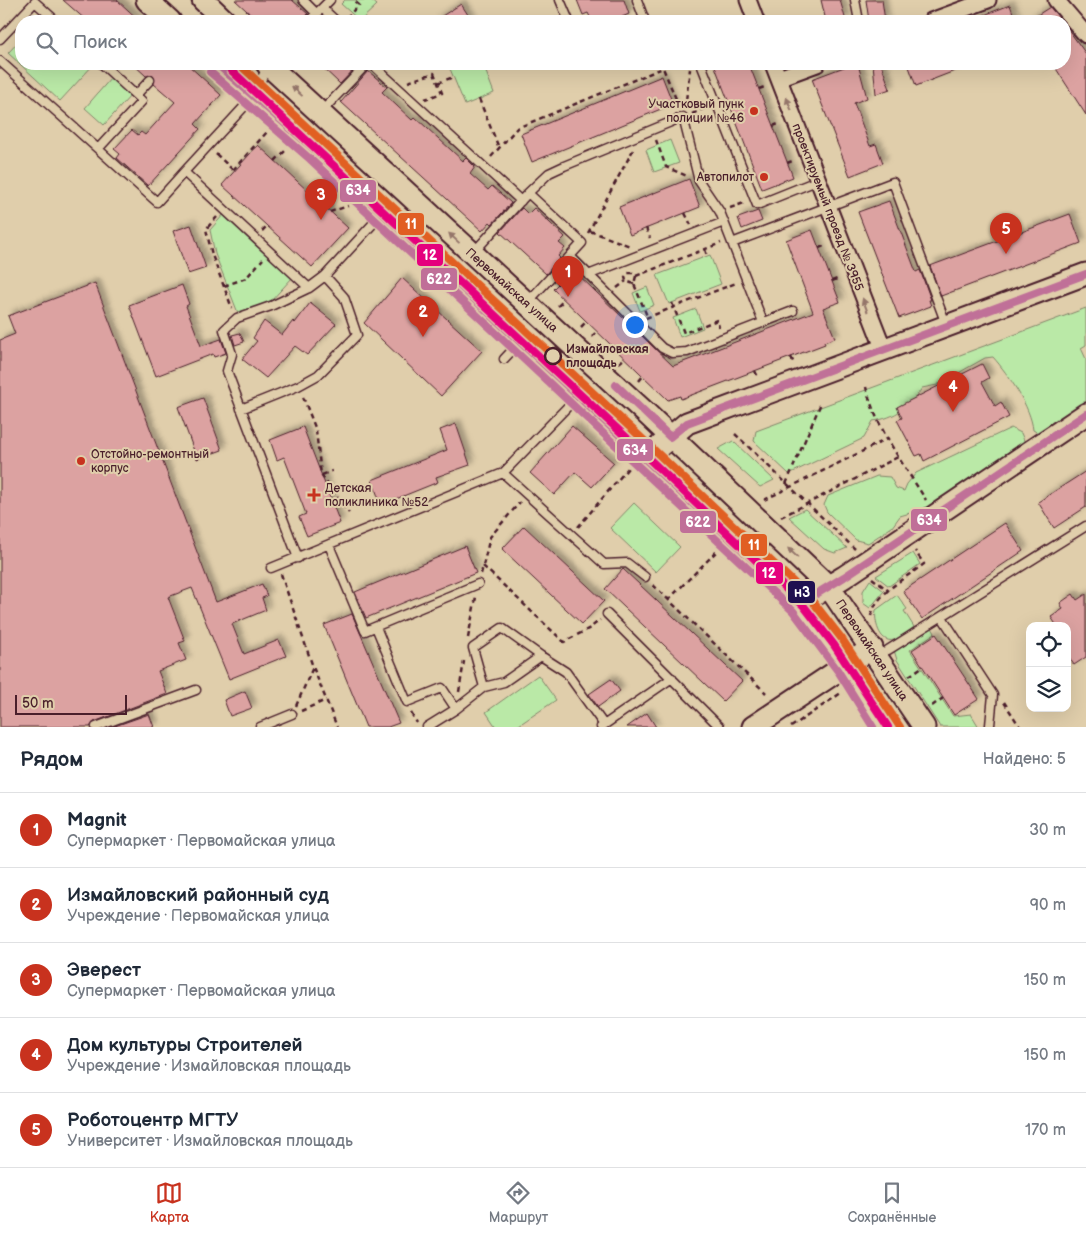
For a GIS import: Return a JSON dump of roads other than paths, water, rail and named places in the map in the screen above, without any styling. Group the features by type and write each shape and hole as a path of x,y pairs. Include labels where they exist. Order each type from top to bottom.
{"main road":[{"path":"147,0 163,15"},
{"path":"202,0 215,15"},
{"path":"224,70 383,214 578,396 639,462 800,604 846,666 886,727"},
{"name":"Первомайская улица","path":"275,70 527,303 828,587 880,649 925,718"},
{"path":"639,462 687,423 1086,274"},
{"path":"800,604 1086,414"},
{"path":"753,727 846,666 880,649"}],"street":[{"path":"748,0 751,15"},
{"path":"947,15 988,0"},
{"path":"1056,0 1069,15"},
{"path":"1071,18 1086,35"},
{"name":"проектируемый проезд № 3955","path":"773,70 774,82 818,180 884,350"},
{"path":"774,82 803,70"}],"lane":[{"path":"303,0 326,15"},
{"path":"316,15 330,0"},
{"path":"560,0 566,15"},
{"path":"637,0 643,15"},
{"path":"855,0 858,15"},
{"path":"23,15 35,2 49,15"},
{"path":"0,39 15,23"},
{"path":"0,61 157,202 254,96 266,70"},
{"path":"98,149 142,100 109,70"},
{"path":"320,112 361,70"},
{"path":"379,70 520,201"},
{"path":"703,70 757,205 818,180"},
{"path":"136,95 150,80"},
{"path":"472,254 520,201 549,173 683,117 699,181 720,212 763,322"},
{"path":"184,172 310,288"},
{"path":"732,241 893,182 947,326"},
{"path":"527,303 582,242 528,193"},
{"path":"298,558 227,371 232,354 224,330 236,318 270,306 310,288 325,276 383,214"},
{"path":"588,275 724,222"},
{"path":"570,256 662,348 679,353 687,352 793,311"},
{"path":"325,276 344,296 357,335 357,347"},
{"path":"241,409 298,386 318,375 357,335"},
{"path":"504,359 520,342"},
{"path":"275,567 503,473 578,396"},
{"path":"503,473 604,564 627,563 645,577"},
{"path":"880,649 942,617 1086,526"},
{"path":"329,545 365,631 478,584"},
{"path":"607,614 720,727"},
{"path":"942,617 993,695 990,725"},
{"path":"376,627 407,702 442,688 456,708"},
{"path":"484,687 473,648 502,628 566,672 602,726 672,678"},
{"path":"427,727 484,687 504,682 541,656"},
{"path":"96,727 196,690"},
{"path":"260,727 292,714"}],"place":[{"name":"Участковый пунк полиции №46","path":"754,111"},
{"name":"Автопилот","path":"764,177"},
{"name":"Эверест","path":"321,220"},
{"name":"Роботоцентр МГТУ","path":"1006,254"},
{"name":"Magnit","path":"568,297"},
{"name":"Измайловский районный суд","path":"423,337"},
{"name":"Измайловская площадь","path":"553,356"},
{"name":"Дом культуры Строителей","path":"953,412"},
{"name":"Отстойно-ремонтный корпус","path":"81,461"},
{"name":"Детская поликлиника №52","path":"314,495"}]}
